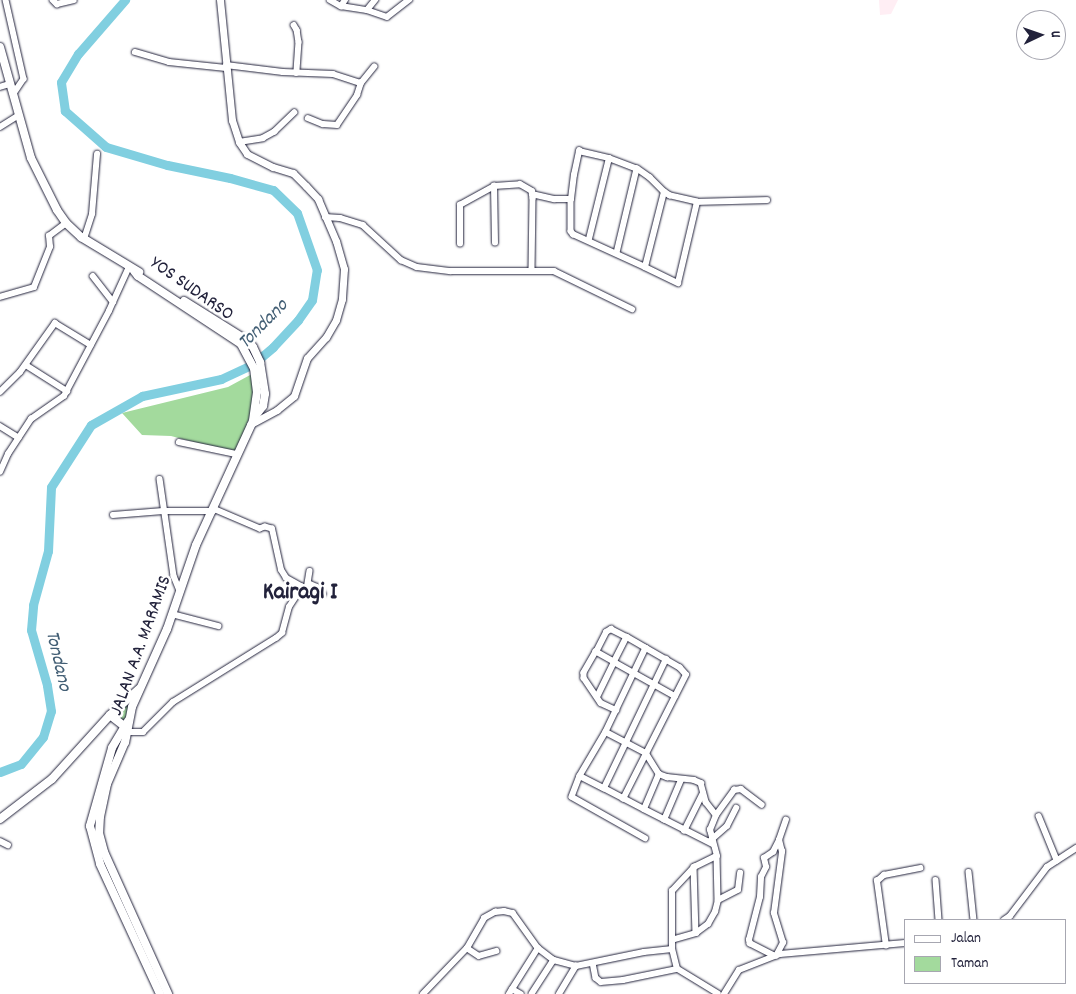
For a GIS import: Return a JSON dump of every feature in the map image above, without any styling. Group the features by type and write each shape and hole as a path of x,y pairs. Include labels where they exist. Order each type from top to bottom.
{"highway":[{"path":"0,47 31,158 45,188 66,223 84,239 131,269"},
{"name":"YOS SUDARSO","path":"131,269 148,277 234,331 253,347 260,362 260,388 252,420"},
{"name":"YOS SUDARSO","path":"131,269 138,276 236,341 245,349 254,368 260,388"},
{"name":"JALAN A.A. MARAMIS","path":"168,994 116,890 104,852 99,826 107,784 141,687 172,614 192,554 252,420"},
{"path":"0,819 52,779 110,715 141,687"},
{"path":"110,715 127,726 119,734 109,756 90,826 96,855 116,890 160,994"}],"main road":[{"path":"220,0 232,120 239,142 247,154 300,178 318,199 343,263 341,306 331,330 307,358 297,392 287,403 252,420"}],"street":[{"path":"6,0 24,79 14,94"},
{"path":"53,0 57,4 74,0"},
{"path":"330,0 341,6 367,10 387,17 410,0"},
{"path":"341,6 346,0"},
{"path":"367,10 376,0"},
{"path":"294,24 299,42 298,73"},
{"path":"135,52 169,62 298,73 333,74 361,83"},
{"path":"308,118 323,124 337,125 358,95 361,83 374,67"},
{"path":"0,87 10,84"},
{"path":"239,142 263,138 274,132 294,113"},
{"path":"0,127 19,115"},
{"path":"696,202 678,283 571,231 571,199 580,151 608,158 637,169 670,196 696,202 767,200"},
{"path":"84,239 92,214 97,154"},
{"path":"589,239 608,158"},
{"path":"617,253 637,169"},
{"path":"460,244 460,205 494,186 520,184 532,191 532,270"},
{"path":"494,186 495,243"},
{"path":"646,266 664,192"},
{"path":"532,194 554,199 571,199"},
{"path":"326,217 340,218 363,225 401,260 417,267 451,271 554,271 632,309"},
{"path":"0,297 34,287 50,247 49,236 66,223"},
{"path":"0,472 8,454 30,419 54,405 66,391 131,269"},
{"path":"93,276 113,302"},
{"path":"0,392 26,365 55,323 91,345"},
{"path":"26,365 66,391"},
{"path":"0,426 19,438"},
{"path":"179,442 236,454"},
{"path":"160,479 163,511 174,576 180,590"},
{"path":"113,515 213,510 260,529 265,527 272,529 281,570 286,578 302,587"},
{"path":"127,726 143,732 173,702 282,633 289,607 302,587 308,583 310,571"},
{"path":"308,583 317,587 323,594"},
{"path":"172,614 218,626"},
{"path":"616,710 603,704 583,676 608,630 611,629 646,648 686,674 623,799"},
{"path":"597,697 627,638"},
{"path":"645,838 572,797 580,776 606,732 646,648"},
{"path":"596,652 675,696"},
{"path":"604,788 666,660"},
{"path":"606,732 646,753 659,774 681,780 698,781 703,786 708,807 716,815"},
{"path":"644,809 659,774"},
{"path":"580,776 684,831 712,842"},
{"path":"664,820 681,780"},
{"path":"672,940 696,933 712,919 718,900 717,856 710,830 716,815 736,788 742,789 762,805"},
{"path":"684,831 703,792"},
{"path":"712,842 727,826 736,808"},
{"path":"1039,816 1057,860"},
{"path":"775,956 750,944 749,940 760,897 761,877 766,867 764,858 773,852 786,820"},
{"path":"775,956 783,943 774,913 782,852 779,840"},
{"path":"0,841 8,845"},
{"path":"1006,919 1010,916 1047,868 1076,848"},
{"path":"677,969 672,949 672,890 694,867 717,856"},
{"path":"694,867 696,933"},
{"path":"886,946 877,881 884,875 920,868"},
{"path":"969,872 974,919"},
{"path":"718,900 738,890 740,873"},
{"path":"936,880 939,919"},
{"path":"423,994 467,948 484,918 504,910 513,912 538,948 554,960 576,966 644,952 672,949"},
{"path":"724,994 739,970 775,956 904,943"},
{"path":"467,948 479,956 496,951"},
{"path":"521,994 511,991 538,948"},
{"path":"532,994 554,960"},
{"path":"593,963 596,978 600,982 623,980 677,969 718,994"},
{"path":"559,994 576,966"}],"shaded area":[{"path":"879,0 898,0 891,14 880,15"}],"green space":[{"path":"252,374 255,403 236,453 171,436 142,435 122,413 228,387"},
{"path":"132,699 127,720 124,725 111,715"}],"waterway":[{"name":"Tondano","path":"0,772 21,764 43,737 51,711 47,685 31,630 33,605 48,551 51,487 91,425 142,396 221,379 253,364 273,347 298,320 312,300 317,270 297,213 273,190 230,178 167,165 106,147 65,111 61,82 78,54 125,0"}],"district":[{"name":"Kairagi I","path":"300,594"}]}
